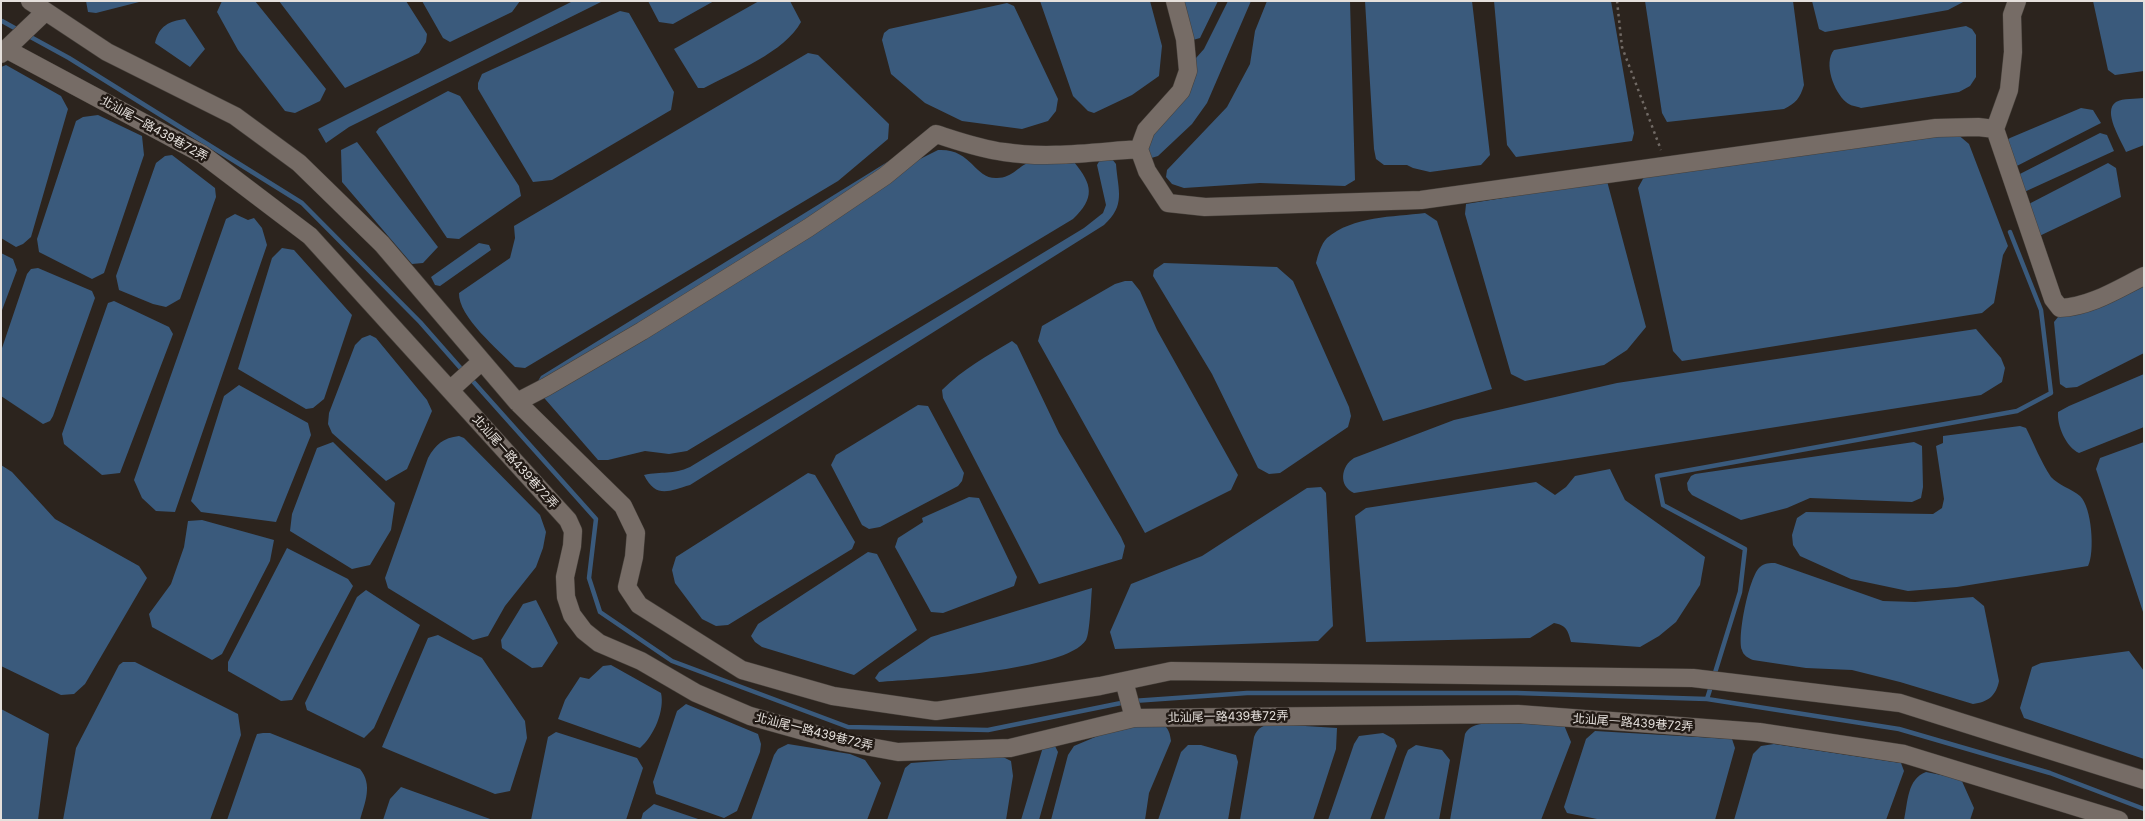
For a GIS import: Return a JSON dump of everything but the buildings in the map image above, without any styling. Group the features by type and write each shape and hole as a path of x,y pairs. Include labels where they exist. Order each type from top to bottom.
{"lane":[{"path":"30,1 107,52 235,116 299,163 382,244 517,402 623,506 636,533 634,557 627,587 639,605 742,670 833,696 936,711 1124,681 1171,671 1693,678 1900,703 2144,780"},
{"path":"1175,1 1185,39 1188,71 1181,91 1146,130 1139,148 1147,171 1168,203 1205,207 1421,200 1936,128 1978,127 1995,130"},
{"path":"2017,1 2012,15 2013,52 2009,90 1995,130 2053,299 2060,308 2073,308 2109,294 2144,276"},
{"path":"4,51 45,12"},
{"name":"北汕尾一路439巷72弄","path":"4,51 202,154 310,236 568,520 573,531 572,546 565,577 566,597 572,615 584,631 599,642 641,661 696,693 750,716 843,742 898,752 1010,748 1134,718 1518,714 1759,732 1904,754 2119,820"},
{"path":"517,402 546,388 642,331 808,228 885,176 936,134 966,144 1004,152 1044,155 1139,148"},
{"path":"450,390 482,361"},
{"path":"1124,681 1134,718"}],"path":[{"path":"1617,1 1622,47 1666,165"}],"water":[{"path":"86,1 143,1 96,13 88,12"},
{"path":"222,1 255,1 326,89 320,101 295,113 285,111 238,50 217,12"},
{"path":"279,1 406,1 427,34 426,42 419,53 345,88"},
{"path":"422,1 520,1 512,12 450,42 443,38"},
{"path":"573,1 603,1 349,127 326,143 318,129"},
{"path":"648,1 714,1 673,24 659,22"},
{"path":"759,1 790,1 801,22 783,43 771,52 704,88 698,88 674,49"},
{"path":"1040,1 1150,1 1162,46 1159,76 1132,95 1094,113 1088,111 1073,96"},
{"path":"1180,1 1218,1 1200,38 1193,40"},
{"path":"1228,1 1251,1 1207,103 1192,124 1158,156 1148,159 1142,158 1151,116 1176,101 1188,67 1204,49"},
{"path":"1267,1 1350,1 1355,180 1345,186 1260,183 1184,188 1172,184 1166,177 1167,170 1227,107 1250,64 1255,31"},
{"path":"1365,1 1472,1 1490,155 1481,165 1430,172 1407,165 1384,165 1376,159"},
{"path":"1494,1 1611,1 1634,133 1632,141 1516,157 1507,145"},
{"path":"1645,1 1793,1 1804,85 1799,97 1792,105 1784,109 1667,122 1662,113"},
{"path":"1812,1 1965,1 1948,10 1825,32 1819,29"},
{"path":"2093,1 2144,1 2144,71 2115,75 2108,70"},
{"path":"1007,3 1014,6 1058,99 1056,111 1048,121 1022,129 962,121 925,103 891,74 882,40 884,33 889,29"},
{"path":"620,11 629,13 674,92 671,110 552,180 533,182 478,89 478,83 482,74"},
{"path":"185,19 205,49 190,67 155,43 162,28 174,21"},
{"path":"1966,26 1972,29 1976,35 1976,77 1970,86 1959,92 1861,108 1846,102 1834,85 1831,77 1830,62 1834,50"},
{"path":"808,53 818,55 889,124 888,139 838,181 525,368 515,367 481,333 465,312 460,302 459,293 510,258 515,238 514,226"},
{"path":"6,65 61,96 68,109 31,237 16,247 1,238 1,67"},
{"path":"448,91 460,96 519,186 521,196 459,239 447,238 376,132 379,128"},
{"path":"2144,98 2144,145 2126,152 2114,126 2111,112 2112,106 2122,100"},
{"path":"2081,108 2093,110 2101,123 2009,170 2001,144 2010,138"},
{"path":"98,115 142,136 144,155 104,273 92,279 39,252 37,239 76,121 83,117"},
{"path":"1956,133 1969,144 2008,246 2003,255 1994,303 1982,313 1682,361 1673,351 1638,188 1644,177"},
{"path":"2100,133 2107,135 2114,151 2022,193 2014,177"},
{"path":"357,142 438,247 423,263 412,264 342,182 341,150"},
{"path":"938,150 958,154 966,158 983,174 997,178 1008,176 1023,165 1031,162 1074,162 1088,185 1088,198 1073,219 687,451 669,454 645,451 608,460 598,460 539,392 536,384 541,376 897,156 918,160"},
{"path":"172,155 215,188 216,197 180,299 166,307 153,304 119,290 116,276 156,163 165,156"},
{"path":"1112,159 1116,164 1119,197 1115,211 1104,225 690,485 664,491 653,488 649,483 644,475 673,472 690,467 1084,228 1103,213 1106,205 1097,165 1100,160"},
{"path":"2108,163 2116,168 2121,197 2031,240 2023,207"},
{"path":"1607,181 1646,327 1627,350 1604,365 1525,381 1511,374 1465,214 1466,204"},
{"path":"1425,213 1437,221 1492,389 1383,421 1316,263 1321,246 1325,240 1349,225 1361,221"},
{"path":"235,214 248,220 254,218 262,228 267,245 175,512 156,511 142,498 134,480 226,219"},
{"path":"479,243 489,245 491,250 440,286 435,285 431,277"},
{"path":"282,248 294,250 352,315 324,399 313,408 306,409 238,369 272,258"},
{"path":"1,253 13,259 17,270 1,313"},
{"path":"1164,263 1277,267 1293,281 1349,407 1351,416 1348,427 1280,473 1269,474 1258,468 1212,374 1153,276 1154,270"},
{"path":"38,268 92,291 95,298 53,416 50,421 43,424 1,396 1,351 27,274 31,269"},
{"path":"2144,269 2144,353 2077,387 2066,388 2060,384 2054,322 2062,312"},
{"path":"1132,281 1140,291 1157,330 1238,475 1231,490 1145,533 1038,341 1042,326 1115,284"},
{"path":"114,301 169,327 173,334 120,473 102,475 64,444 62,434 108,303"},
{"path":"1976,329 2001,358 2005,368 2002,382 1981,395 1354,493 1345,486 1344,471 1354,458 1454,420 1617,383"},
{"path":"370,335 376,338 427,400 432,411 407,469 386,481 332,433 328,424 329,413 355,345 362,338"},
{"path":"1012,341 1017,345 1059,433 1125,546 1122,559 1039,584 943,398 942,390 967,369"},
{"path":"2144,374 2144,427 2079,453 2074,450 2063,436 2058,412"},
{"path":"239,385 308,423 311,435 276,522 201,512 191,501 224,396"},
{"path":"918,405 928,406 964,473 962,481 958,486 880,527 869,529 862,525 831,465 836,455"},
{"path":"2020,426 2026,428 2051,477 2080,496 2084,502 2090,520 2092,541 2088,566 1957,587 1908,591 1851,579 1800,556 1793,545 1792,535 1797,518 1806,512 1933,514 1942,508 1944,499 1936,446 1943,443 1943,436"},
{"path":"459,436 464,438 540,515 546,532 543,548 536,567 505,606 488,636 473,640 388,588 385,578 428,458 440,442"},
{"path":"333,442 395,503 391,530 370,565 352,569 290,531 292,514 317,448"},
{"path":"1914,442 1922,446 1923,487 1921,498 1912,502 1810,498 1787,508 1741,520 1692,495 1688,490 1687,483 1691,476 1695,474"},
{"path":"2144,442 2144,615 2096,469 2100,458"},
{"path":"1,465 12,472 55,519 139,566 147,578 85,684 74,694 61,695 1,666"},
{"path":"1610,469 1625,500 1705,557 1700,585 1676,622 1659,636 1640,647 1571,642 1566,629 1554,623 1530,638 1366,642 1355,516 1366,508 1536,482 1555,495 1566,487 1575,476"},
{"path":"808,473 815,475 855,542 852,549 728,625 716,626 702,619 675,583 672,570 676,557"},
{"path":"1321,487 1326,493 1333,626 1318,641 1115,649 1110,632 1131,584 1202,556 1307,488"},
{"path":"969,497 979,498 1017,577 1014,586 943,613 931,612 895,547 898,538 923,522 922,518"},
{"path":"202,520 274,540 270,561 222,654 212,660 152,627 149,614 171,584 184,547 188,521"},
{"path":"287,548 348,579 353,586 292,700 281,701 228,671 228,662"},
{"path":"868,552 877,554 917,630 854,675 762,647 755,642 751,636 758,624"},
{"path":"1775,563 1883,601 1915,602 1973,597 1984,606 1999,681 1996,691 1987,700 1973,704 1852,670 1806,668 1749,658 1743,653 1741,643 1748,594 1760,567 1765,564"},
{"path":"1092,588 1086,640 1073,651 1051,659 990,672 879,682 875,678 879,672 931,637"},
{"path":"366,590 420,625 374,728 364,738 307,710 305,703 357,597"},
{"path":"536,600 558,643 542,667 532,668 502,648 501,640 523,604"},
{"path":"438,635 482,658 525,721 527,738 510,791 495,794 382,747 428,638"},
{"path":"2129,651 2144,671 2144,759 2024,718 2020,708 2032,667 2041,663"},
{"path":"123,662 135,662 238,714 241,735 210,820 63,820 76,748 119,665"},
{"path":"611,665 661,693 660,715 650,737 640,748 558,719 565,700 580,677 589,679 603,666"},
{"path":"686,704 758,734 761,744 760,752 737,811 724,818 656,794 653,782 677,711"},
{"path":"1,709 49,734 38,820 1,820"},
{"path":"1494,723 1564,725 1571,742 1541,820 1450,820 1465,734 1474,726"},
{"path":"1162,724 1168,729 1171,741 1149,793 1145,820 1051,820 1068,755 1074,746 1119,727"},
{"path":"1273,724 1337,728 1336,749 1313,820 1240,820 1254,737 1261,727"},
{"path":"1595,731 1732,739 1735,748 1715,820 1602,820 1567,813 1564,807 1586,739"},
{"path":"556,732 637,758 643,768 626,820 531,820 548,737"},
{"path":"270,733 360,769 366,781 367,794 360,820 227,820 257,734"},
{"path":"1383,733 1394,739 1397,746 1370,820 1328,820 1354,744 1359,736"},
{"path":"788,744 850,754 865,760 881,783 867,820 751,820 774,755 778,749"},
{"path":"1774,744 1901,763 1904,771 1886,820 1734,820 1753,754 1761,746"},
{"path":"1188,745 1201,745 1236,755 1238,762 1228,820 1158,820 1181,752"},
{"path":"1416,745 1442,750 1450,760 1439,820 1384,820 1405,757 1408,750"},
{"path":"1055,746 1058,752 1039,820 1021,820 1043,747"},
{"path":"1001,756 1011,761 1013,776 1006,820 887,820 905,768 911,763"},
{"path":"1926,772 1961,779 1974,808 1970,820 1904,820 1909,792 1915,780"},
{"path":"401,787 493,820 383,820 390,799"},
{"path":"654,804 701,820 641,820 643,813"}],"waterway":[{"path":"2,21 20,31"},
{"path":"27,35 69,58 302,203 420,322 464,372"},
{"path":"1714,676 1740,592 1745,549 1663,505 1657,476 2017,411 2051,393 2041,310 2010,232"},
{"path":"470,378 596,519 589,578 600,612 672,661 848,727 988,730 1126,702"},
{"path":"1707,699 1712,683"},
{"path":"1133,701 1247,693 1517,693 1707,699 1899,729 2050,773 2144,809"}]}
